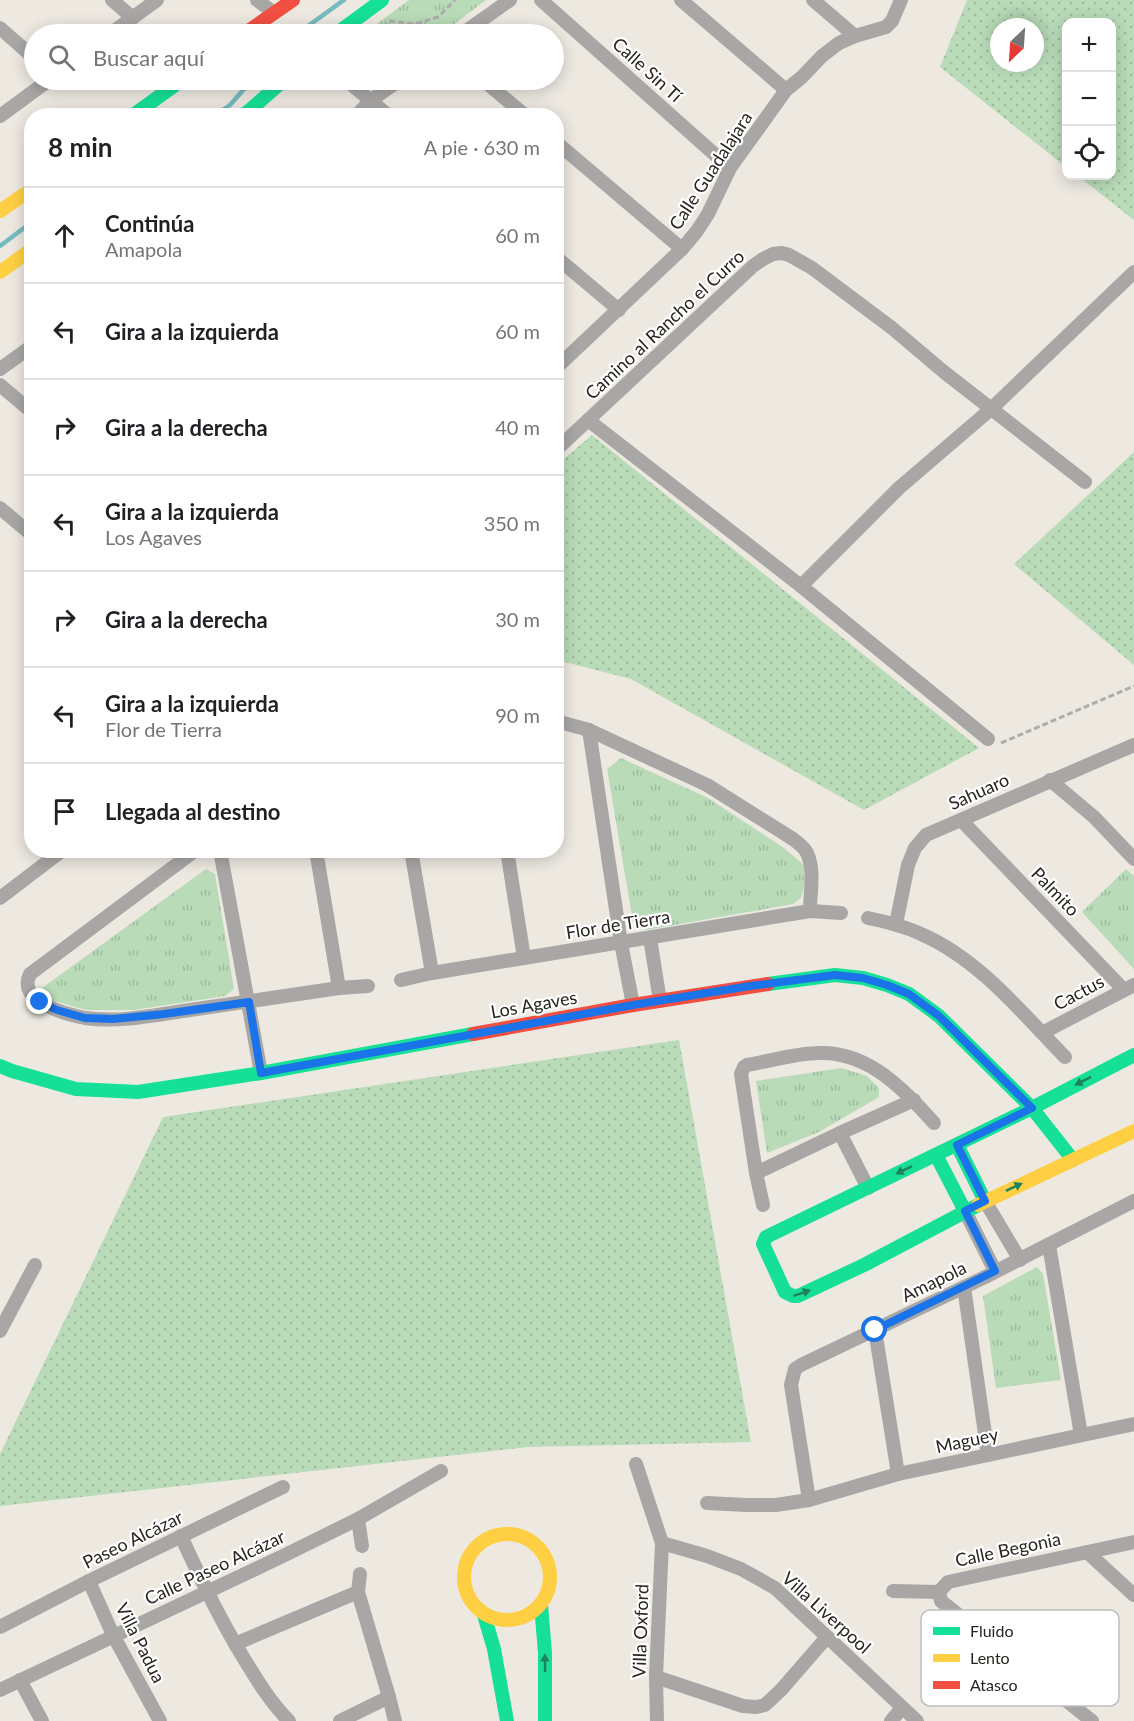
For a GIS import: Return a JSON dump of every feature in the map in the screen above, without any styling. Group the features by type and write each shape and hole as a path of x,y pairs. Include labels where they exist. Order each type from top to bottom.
{"street":[{"path":"112,0 133,18"},
{"path":"124,24 157,0"},
{"path":"257,0 274,13"},
{"path":"258,24 292,0"},
{"path":"350,24 382,0"},
{"path":"476,24 510,0"},
{"name":"Calle Sin Tí","path":"541,0 730,168"},
{"path":"681,0 786,90"},
{"path":"813,0 855,36"},
{"name":"Calle Guadalajara","path":"564,362 682,249 697,231 708,214 730,168 786,90 839,43 886,27 892,21 901,0"},
{"path":"0,28 24,49"},
{"path":"0,116 35,90"},
{"path":"143,108 168,90"},
{"path":"253,108 273,90"},
{"path":"358,90 380,108"},
{"path":"364,108 386,90"},
{"path":"495,90 516,108"},
{"path":"564,149 682,249"},
{"path":"0,211 24,194"},
{"name":"Camino al Rancho el Curro","path":"564,442 753,266 773,254 782,253 812,268 892,328 992,409"},
{"path":"0,272 24,255"},
{"path":"564,264 619,310"},
{"path":"801,586 899,488 992,409 1134,272"},
{"path":"0,369 24,352"},
{"path":"0,385 24,405"},
{"path":"992,409 1085,482"},
{"path":"588,420 801,586 988,739"},
{"path":"0,508 24,528"},
{"path":"564,723 589,730 707,784 802,846 807,853 810,867 810,911"},
{"path":"589,730 621,943 633,1005"},
{"name":"Sahuaro","path":"896,924 908,865 915,848 926,835 1134,745"},
{"path":"1050,780 1094,817 1134,859"},
{"name":"Palmito","path":"961,820 1129,987"},
{"path":"0,898 52,858"},
{"path":"185,858 30,974 27,988 32,995 40,1002 57,1010 85,1018 124,1018 368,986"},
{"path":"222,858 261,1073"},
{"path":"317,858 339,988"},
{"path":"412,858 432,973"},
{"path":"508,858 524,958"},
{"name":"Flor de Tierra","path":"401,980 810,911 841,913"},
{"path":"868,918 896,924 923,934 956,954 987,978 1065,1057"},
{"path":"650,938 660,1001"},
{"name":"Los Agaves","path":"0,1066 76,1089 138,1092 261,1073 633,1005 835,975 863,978 887,985 909,994 939,1016 1032,1108 1073,1160"},
{"name":"Cactus","path":"1042,1033 1129,987"},
{"path":"763,1205 741,1074 747,1065 817,1053 838,1053 856,1058 894,1082 934,1123"},
{"path":"1134,1055 1032,1108 765,1239 763,1244 785,1292 798,1296 864,1265 985,1201 1134,1131"},
{"path":"756,1173 914,1100"},
{"path":"840,1133 868,1188"},
{"path":"957,1145 985,1201 1020,1260"},
{"path":"936,1155 995,1271"},
{"name":"Amapola","path":"809,1500 791,1385 795,1369 1020,1260 1134,1201"},
{"path":"1049,1245 1082,1435"},
{"path":"0,1331 35,1265"},
{"path":"964,1287 988,1455"},
{"path":"875,1330 898,1474"},
{"name":"Maguey","path":"707,1503 776,1505 809,1500 898,1474 1134,1424"},
{"path":"636,1464 662,1543"},
{"name":"Calle Paseo Alcázar","path":"0,1690 358,1519 441,1471"},
{"name":"Paseo Alcázar","path":"0,1627 283,1487"},
{"path":"358,1519 362,1546"},
{"path":"484,1615 504,1621 524,1617 541,1605 549,1590 551,1572 545,1556 534,1542 518,1534 501,1533 484,1539 471,1551 464,1567 463,1584 470,1601 484,1615 494,1648 507,1721"},
{"path":"181,1536 207,1593 235,1644 262,1690 289,1721"},
{"name":"Calle Begonia","path":"939,1592 948,1581 1134,1542"},
{"name":"Villa Liverpool","path":"662,1543 741,1569 775,1588 916,1721"},
{"name":"Villa Oxford","path":"657,1721 656,1677 662,1543"},
{"path":"1087,1552 1134,1594"},
{"path":"360,1574 358,1592 395,1721"},
{"name":"Villa Padua","path":"89,1581 113,1635 160,1721"},
{"path":"893,1591 939,1592 941,1601 952,1610"},
{"path":"235,1644 358,1592"},
{"path":"541,1605 545,1653 546,1721"},
{"path":"656,1677 743,1706 765,1705 827,1638"},
{"path":"20,1680 42,1721"},
{"path":"340,1721 389,1697"},
{"path":"1073,1706 1092,1721"},
{"path":"891,1721 902,1708"}],"path":[{"path":"386,24 390,21 416,24 438,17 455,0"},
{"path":"988,739 1001,743 1134,686"}],"green space":[{"path":"409,0 486,0 454,24 377,24"},
{"path":"967,0 1134,0 1134,220 1083,180 1116,180 1116,18 1062,18 1062,164 940,67"},
{"path":"592,435 979,748 864,810 631,679 564,662 564,459"},
{"path":"1134,452 1134,665 1014,564"},
{"path":"621,758 708,798 784,848 804,865 804,888 801,898 793,904 646,930 633,922 607,769"},
{"path":"206,869 215,874 234,989 225,996 134,1010 86,1010 44,998 42,988"},
{"path":"1126,869 1134,876 1134,969 1082,912"},
{"path":"679,1040 751,1442 528,1447 0,1506 0,1454 163,1117"},
{"path":"842,1068 867,1076 879,1088 879,1097 819,1132 767,1153 756,1081"},
{"path":"1037,1267 1043,1274 1061,1380 996,1388 983,1296"}],"waterway":[{"path":"311,24 344,0"},
{"path":"226,108 243,90"},
{"path":"0,246 24,228"}],"traffic: fast":[{"path":"350,24 382,0"},
{"path":"143,108 168,90"},
{"path":"252,108 273,90"},
{"path":"768,984 835,975 863,978 909,994 939,1016 1032,1108 1073,1160"},
{"path":"0,1066 76,1089 138,1092 261,1073 473,1034"},
{"path":"978,1205 864,1265 798,1296 785,1292 763,1244 766,1237 1032,1108 1134,1055"},
{"path":"957,1145 985,1201"},
{"path":"936,1155 965,1211"},
{"path":"541,1605 545,1653 545,1721"},
{"path":"484,1615 494,1649 507,1721"}],"traffic: slow":[{"path":"0,211 24,194"},
{"path":"0,272 24,255"},
{"path":"978,1205 1134,1131"},
{"path":"499,1534 515,1534 538,1546 547,1560 550,1577 547,1594 538,1608 515,1620 499,1620 483,1613 471,1601 464,1585 464,1569 471,1553 483,1541 499,1534"}],"traffic: jam":[{"path":"258,24 293,0"},
{"path":"473,1034 633,1005 768,984"}],"route":[{"path":"40,1002 57,1010 85,1018 113,1019 249,1002 261,1073 750,986 835,975 863,978 887,985 909,994 939,1016 1032,1108 957,1145 985,1201 965,1211 995,1271 875,1330"}]}
